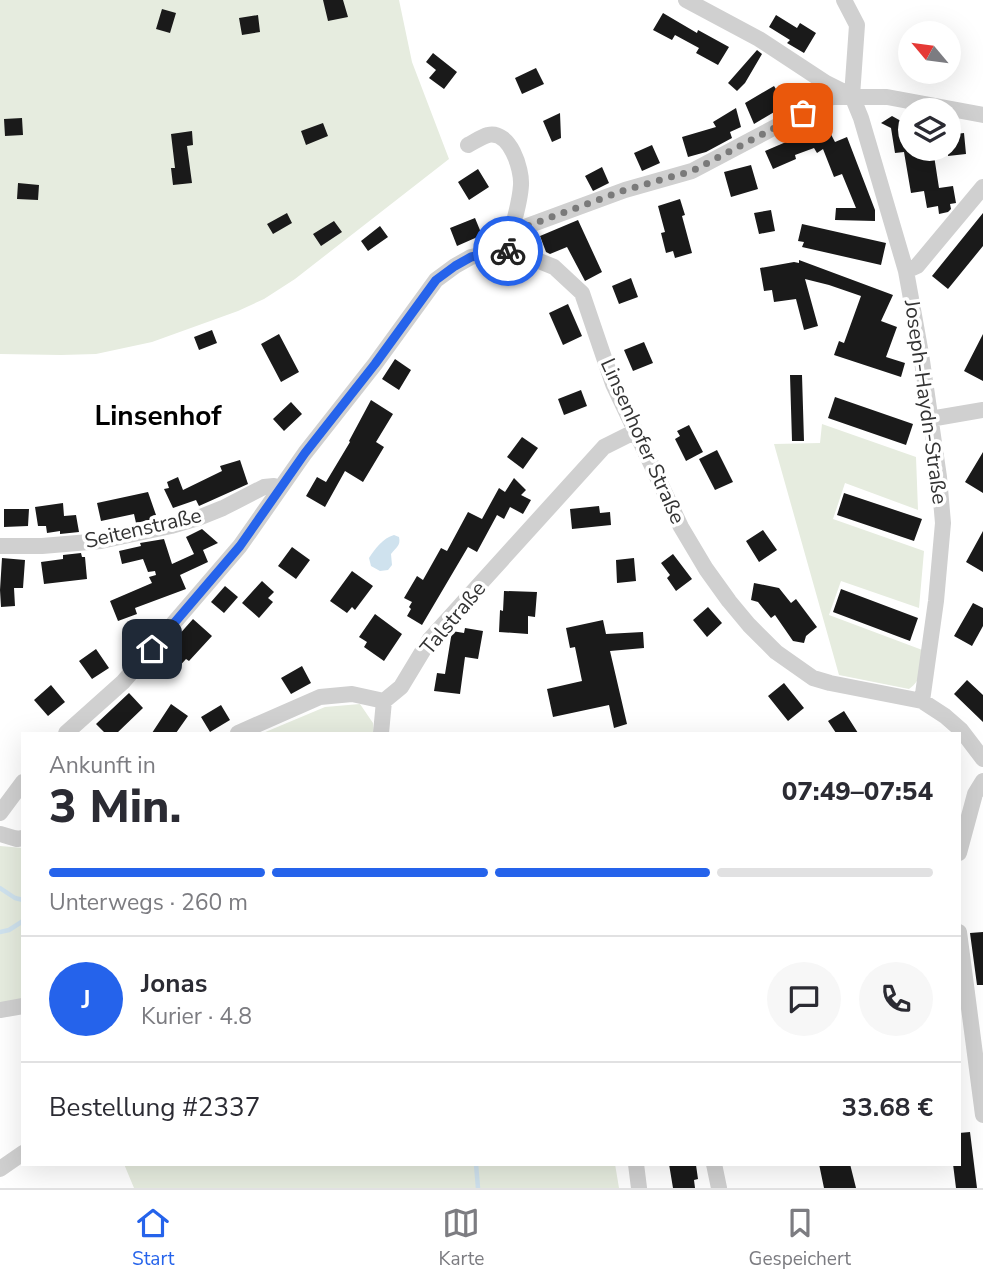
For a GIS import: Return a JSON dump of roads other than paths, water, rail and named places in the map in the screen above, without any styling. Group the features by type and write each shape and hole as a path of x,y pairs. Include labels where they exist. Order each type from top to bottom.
{"street":[{"path":"686,0 852,96"},
{"path":"844,0 857,26 852,96"},
{"name":"Joseph-Haydn-Straße","path":"852,96 862,118 906,271 939,477 943,523 936,601 922,701"},
{"path":"511,232 625,190 692,171 832,97 887,97 983,115"},
{"path":"468,145 489,134 499,136 509,145 519,163 521,185 507,253"},
{"name":"Joseph-Haydn-Straße","path":"906,271 916,266 983,187"},
{"name":"Linsenhofer Straße","path":"67,732 123,682 240,546 305,453 436,280 471,257 507,253 527,256 554,267 582,293 613,384 681,527 706,569 749,625 776,652 813,678 922,701 961,730 983,759"},
{"path":"930,419 983,410"},
{"name":"Talstraße","path":"384,701 401,687 430,639 604,447 636,431"},
{"name":"Seitenstraße","path":"0,546 101,541 198,518 264,487 274,486 280,489"},
{"path":"240,732 320,697 352,694 384,701 381,732"},
{"path":"961,846 975,794 983,781"},
{"path":"0,813 21,785"},
{"path":"0,834 21,838"},
{"path":"961,947 983,1115"},
{"path":"0,1010 21,1006"},
{"path":"0,1169 21,1154"},
{"path":"636,1166 639,1188"},
{"path":"714,1166 719,1188"}],"water":[{"path":"394,535 399,537 399,542 391,554 392,565 388,570 380,571 371,566 369,558 383,541"}],"waterway":[{"path":"0,888 21,900"},
{"path":"0,932 21,922"},
{"path":"476,1166 478,1188"}],"district":[{"name":"Linsenhof","path":"158,416"}]}
